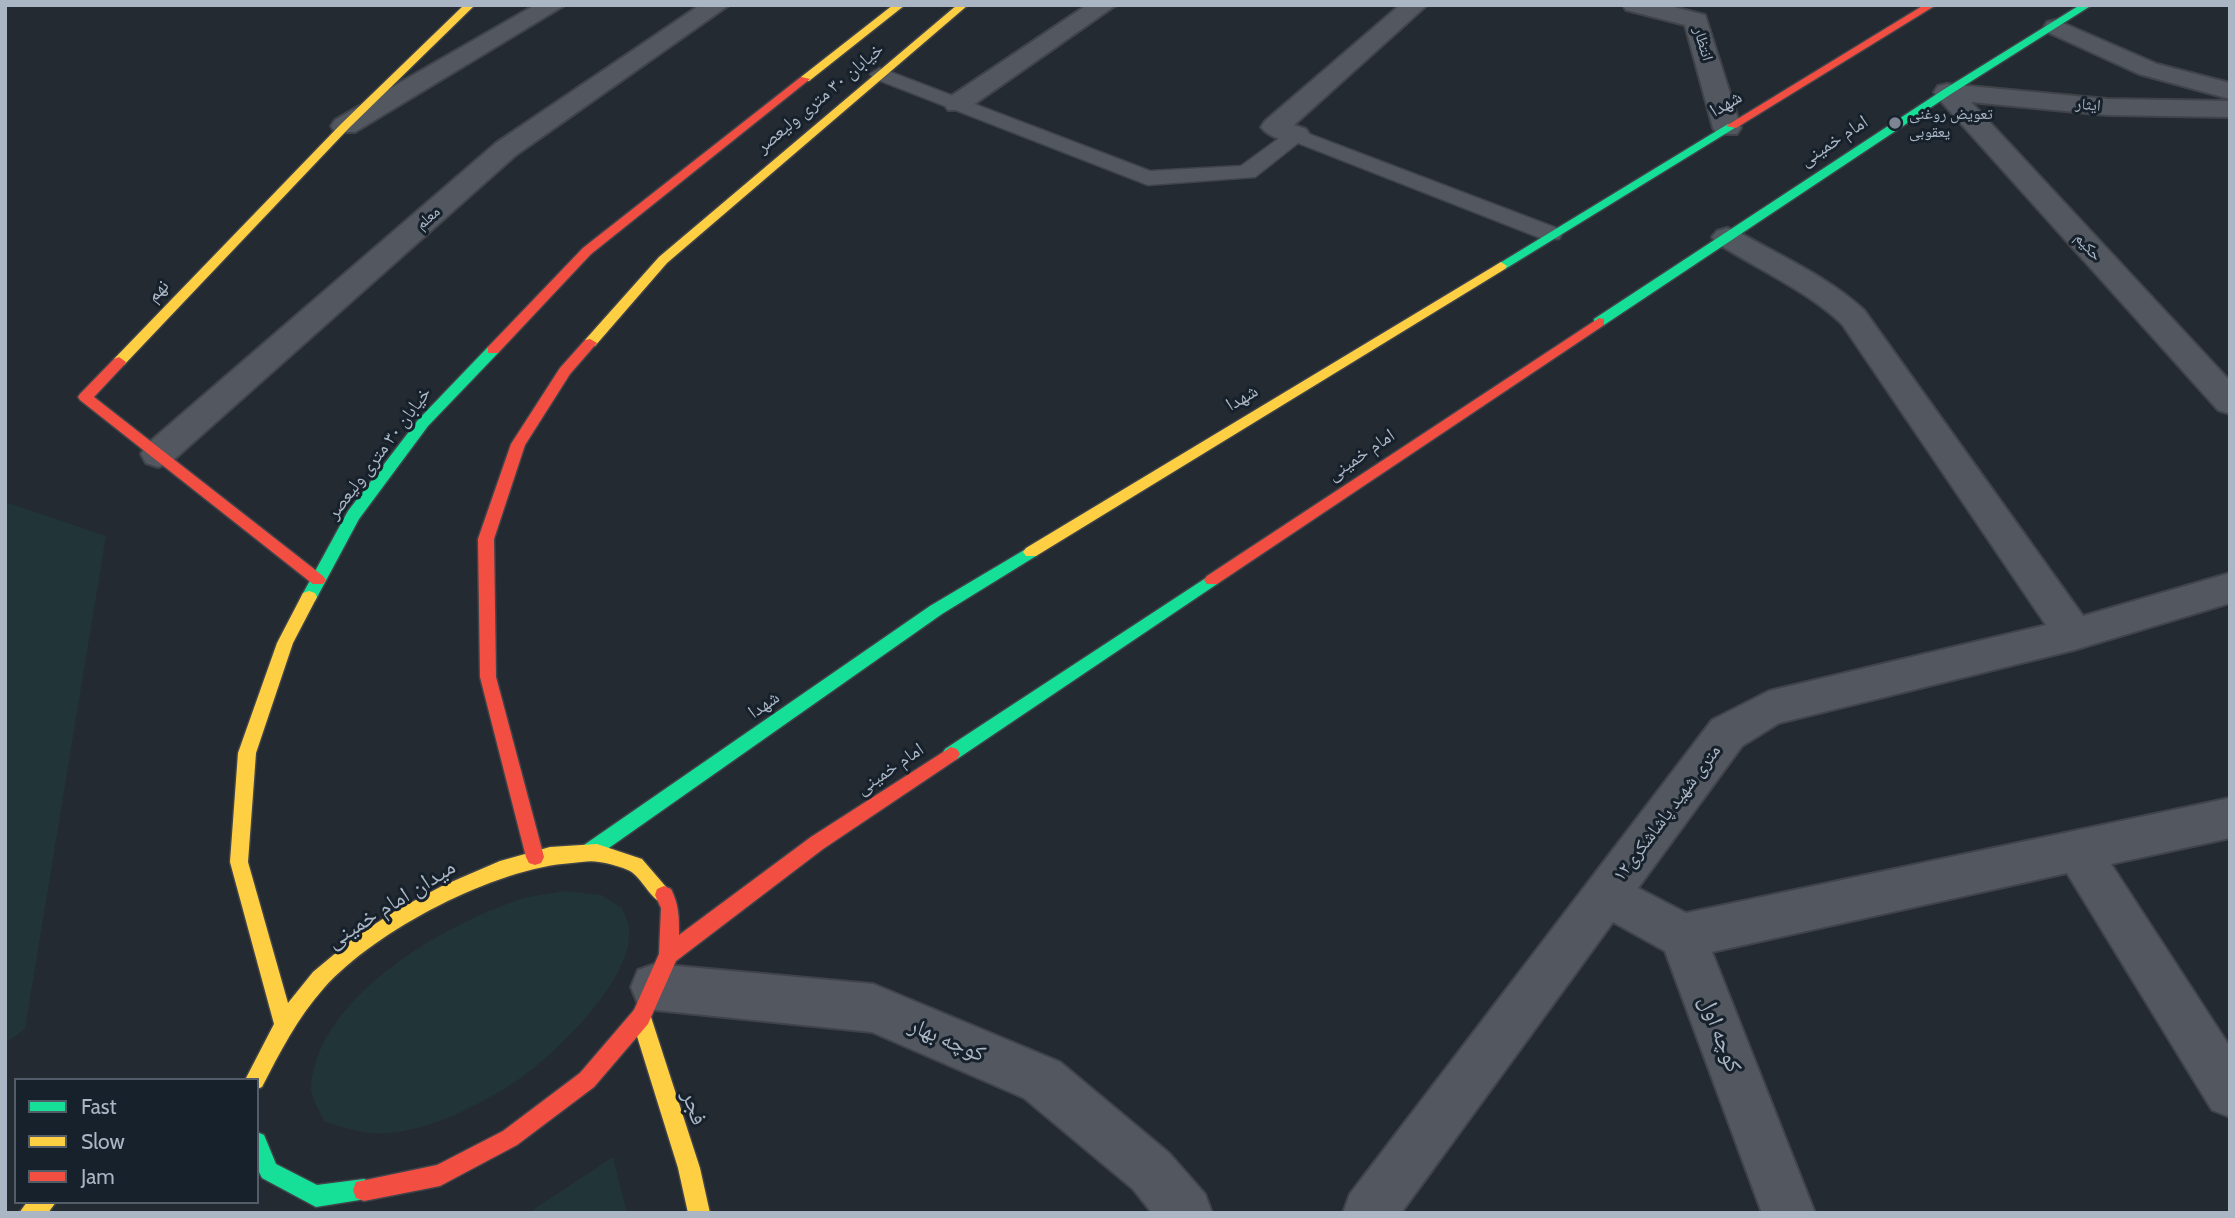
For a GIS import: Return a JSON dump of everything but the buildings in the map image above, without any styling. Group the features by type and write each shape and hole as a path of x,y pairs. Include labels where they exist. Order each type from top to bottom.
{"main road":[{"name":"نهم","path":"318,580 85,397 345,126 470,5"},
{"name":"خیابان ۳۰ متری ولیعصر","path":"284,1023 239,862 247,753 285,643 353,515 423,423 587,251 900,5"},
{"name":"خیابان ۳۰ متری ولیعصر","path":"535,857 488,677 486,539 518,444 565,371 663,260 963,5"},
{"name":"شهدا","path":"590,851 936,610 1931,5"},
{"name":"امام خمینی","path":"655,986 817,843 1727,237 1947,92 2056,27 2087,5"},
{"name":"میدان امام خمینی","path":"252,1078 284,1023 332,967 411,912 478,877 535,857 590,851 629,861 655,878 670,907 655,986"},
{"path":"355,1206 440,1175 510,1138 587,1080 655,986"},
{"name":"فجر","path":"655,986 699,1213"},
{"path":"259,1147 269,1171 316,1196 386,1194"}],"street":[{"path":"345,126 553,5"},
{"name":"معلم","path":"158,454 506,149 717,5"},
{"path":"957,104 1104,5"},
{"path":"1296,135 1275,127 1415,5"},
{"name":"انتظار","path":"1635,5 1696,20 1727,128"},
{"path":"2056,27 2227,107"},
{"name":"ایثار","path":"1947,92 2107,107 2227,107"},
{"name":"حکیم","path":"1947,92 2230,402"},
{"path":"1727,237 1789,275 1827,293 1853,317 2074,634"},
{"name":"۱۲متری شهید پاشاشکری","path":"1369,1213 1727,733 1769,708 2074,634 2230,587"},
{"path":"1606,895 1683,936 2230,818"},
{"path":"2078,851 2230,1092"},
{"name":"کوچه اول","path":"1683,936 1789,1213"},
{"name":"کوچه بهار","path":"655,986 873,1008 1042,1080 1151,1171 1186,1213"}],"lane":[{"path":"880,74 1148,178 1247,172 1296,135 1551,234"}],"green space":[{"path":"5,502 106,536 25,1029 5,1043"},
{"path":"566,891 601,895 622,908 629,928 627,949 618,972 603,996 562,1043 519,1080 464,1111 438,1122 397,1132 369,1133 324,1121 311,1090 319,1053 336,1023 360,994 389,969 455,927 518,900"},
{"path":"613,1157 627,1213 528,1213"}],"traffic: fast":[{"path":"1599,322 1947,92 2087,5"},
{"path":"1501,266 1732,126"},
{"path":"309,597 353,515 423,423 493,350"},
{"path":"590,851 936,610 1031,552"},
{"path":"951,754 1212,580"},
{"path":"259,1147 269,1171 316,1196 364,1190"}],"traffic: slow":[{"path":"119,362 345,126 470,5"},
{"path":"805,79 900,5"},
{"path":"590,343 663,260 963,5"},
{"path":"1031,552 1501,266"},
{"path":"284,1023 239,862 247,753 285,643 309,597"},
{"path":"256,1078 288,1020 308,992 332,967 361,944 449,892 500,870 550,856 597,853 636,865 664,895"},
{"path":"641,1017 689,1168 699,1213"},
{"path":"30,1213 42,1204"}],"traffic: jam":[{"path":"1732,126 1931,5"},
{"path":"493,350 587,251 805,79"},
{"path":"1212,580 1599,322"},
{"path":"535,857 488,677 486,539 518,444 565,371 590,343"},
{"path":"119,362 85,397 318,580"},
{"path":"669,954 817,843 951,754"},
{"path":"364,1190 440,1175 510,1138 587,1080 641,1017 669,954 670,907 664,895"}],"place":[{"name":"تعویض روغنی یعقوبی","path":"1895,123"}]}
